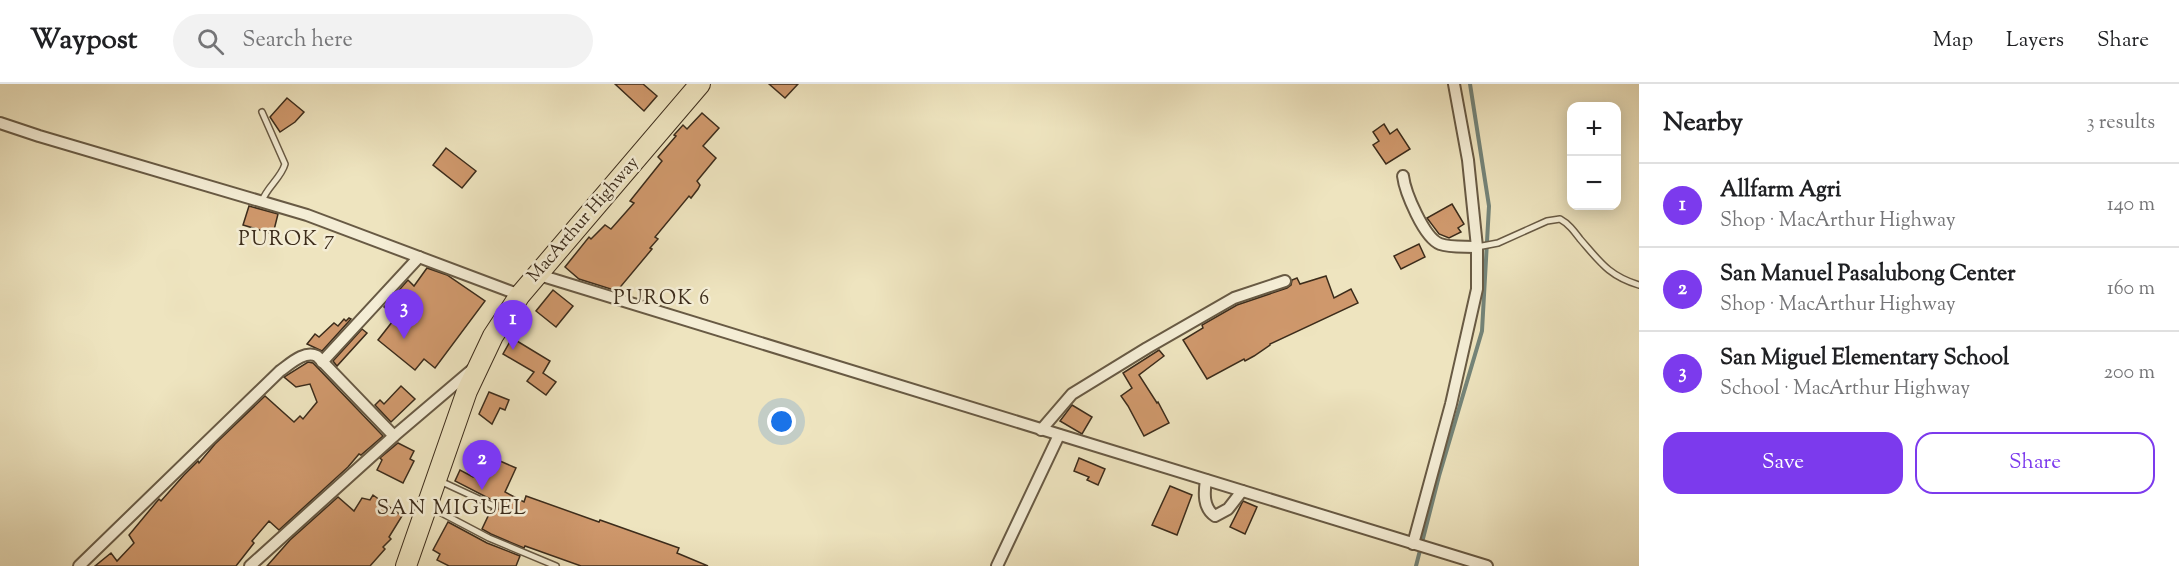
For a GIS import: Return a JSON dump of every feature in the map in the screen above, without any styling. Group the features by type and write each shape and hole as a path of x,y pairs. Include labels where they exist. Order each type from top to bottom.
{"highway":[{"name":"MacArthur Highway","path":"406,566 478,364 499,325 537,274 700,84"}],"street":[{"path":"1416,545 1476,303 1481,246 1454,84"},
{"path":"0,123 307,215 520,295"},
{"path":"1403,176 1405,188 1415,211 1433,240 1444,245 1481,246"},
{"path":"322,362 419,257"},
{"path":"537,274 1487,566"},
{"path":"1041,430 1072,394 1234,298 1285,281"},
{"path":"79,566 280,371 308,354 314,354 394,436"},
{"path":"250,566 394,436 478,364"},
{"path":"997,566 1059,435"},
{"path":"1206,480 1204,493 1206,501 1210,513 1215,516 1228,509 1242,490"}],"lane":[{"path":"262,112 285,164 283,172 268,189 262,201"},
{"path":"1481,246 1498,243 1547,221 1560,219 1567,223 1596,259 1609,271 1617,277 1639,285"},
{"path":"436,479 494,506"},
{"path":"428,506 500,543 556,566"}],"building":[{"path":"615,84 643,84 657,96 644,111"},
{"path":"769,84 798,84 785,98"},
{"path":"287,98 304,112 295,122 280,132 270,117"},
{"path":"702,113 719,128 703,146 716,158 697,181 700,185 698,189 691,198 689,196 655,237 658,239 650,248 652,249 617,291 579,279 565,267 589,237 591,239 605,225 611,229 634,203 630,201 662,161 658,157 676,136 674,135 683,125 687,129"},
{"path":"1384,124 1390,134 1397,129 1410,149 1386,164 1373,145 1379,141 1373,132"},
{"path":"446,148 476,171 462,188 433,165"},
{"path":"1452,204 1464,224 1458,228 1461,232 1449,238 1439,234 1427,218"},
{"path":"249,206 278,214 273,234 243,225"},
{"path":"1419,244 1425,257 1401,269 1394,256"},
{"path":"427,268 447,275 485,301 435,368 424,359 415,370 378,340 396,317 384,307 408,280 414,286"},
{"path":"1326,276 1334,298 1351,289 1358,303 1270,344 1245,361 1244,359 1207,379 1183,340 1203,328 1202,325 1237,305 1287,288 1291,285 1292,280 1297,278 1300,284"},
{"path":"553,290 573,306 556,327 536,311"},
{"path":"344,319 346,321 351,319 322,351 307,344 315,334 319,337 334,323 338,326"},
{"path":"362,329 367,333 337,366 333,361"},
{"path":"512,338 550,361 543,373 556,382 546,395 527,381 534,372 503,354"},
{"path":"1159,350 1164,356 1139,375 1158,402 1169,423 1144,436 1121,396 1132,388 1123,373"},
{"path":"308,362 313,363 383,436 361,455 359,454 348,467 279,530 269,521 252,541 254,543 236,566 95,566 111,553 117,561 134,543 129,535 159,499 161,501 184,475 198,461 199,463 215,444 265,396 294,422 300,416 303,419 317,402 310,384 296,387 284,377"},
{"path":"401,386 415,399 391,422 375,405 380,400 384,404"},
{"path":"489,392 509,400 505,410 500,408 492,424 479,414"},
{"path":"1072,405 1092,417 1082,434 1060,421"},
{"path":"398,443 414,451 410,459 414,461 403,483 377,470 382,460 380,458"},
{"path":"484,454 516,468 505,492 524,502 526,496 599,522 600,520 679,548 677,553 708,566 581,566 525,546 524,548 491,534 482,529 491,510 498,509 498,503 455,481 460,470 473,477"},
{"path":"1079,458 1105,469 1098,485 1087,480 1089,477 1074,471"},
{"path":"1170,486 1192,495 1177,535 1152,525"},
{"path":"373,495 402,516 389,537 391,539 383,547 385,549 370,566 267,566 290,540 338,497 354,511 362,498 370,500"},
{"path":"1243,501 1257,507 1245,534 1230,527"},
{"path":"448,522 487,543 520,556 516,566 449,566 437,560 440,554 433,550"}],"waterway":[{"path":"1416,566 1439,476 1482,331 1489,206 1470,84"}],"place":[{"name":"San Miguel Elementary School","path":"404,339"},
{"name":"Allfarm Agri","path":"513,350"},
{"name":"San Manuel Pasalubong Center","path":"482,490"}],"district":[{"name":"PUROK 7","path":"287,240"},
{"name":"PUROK 6","path":"662,299"},
{"name":"SAN MIGUEL","path":"452,509"}]}
